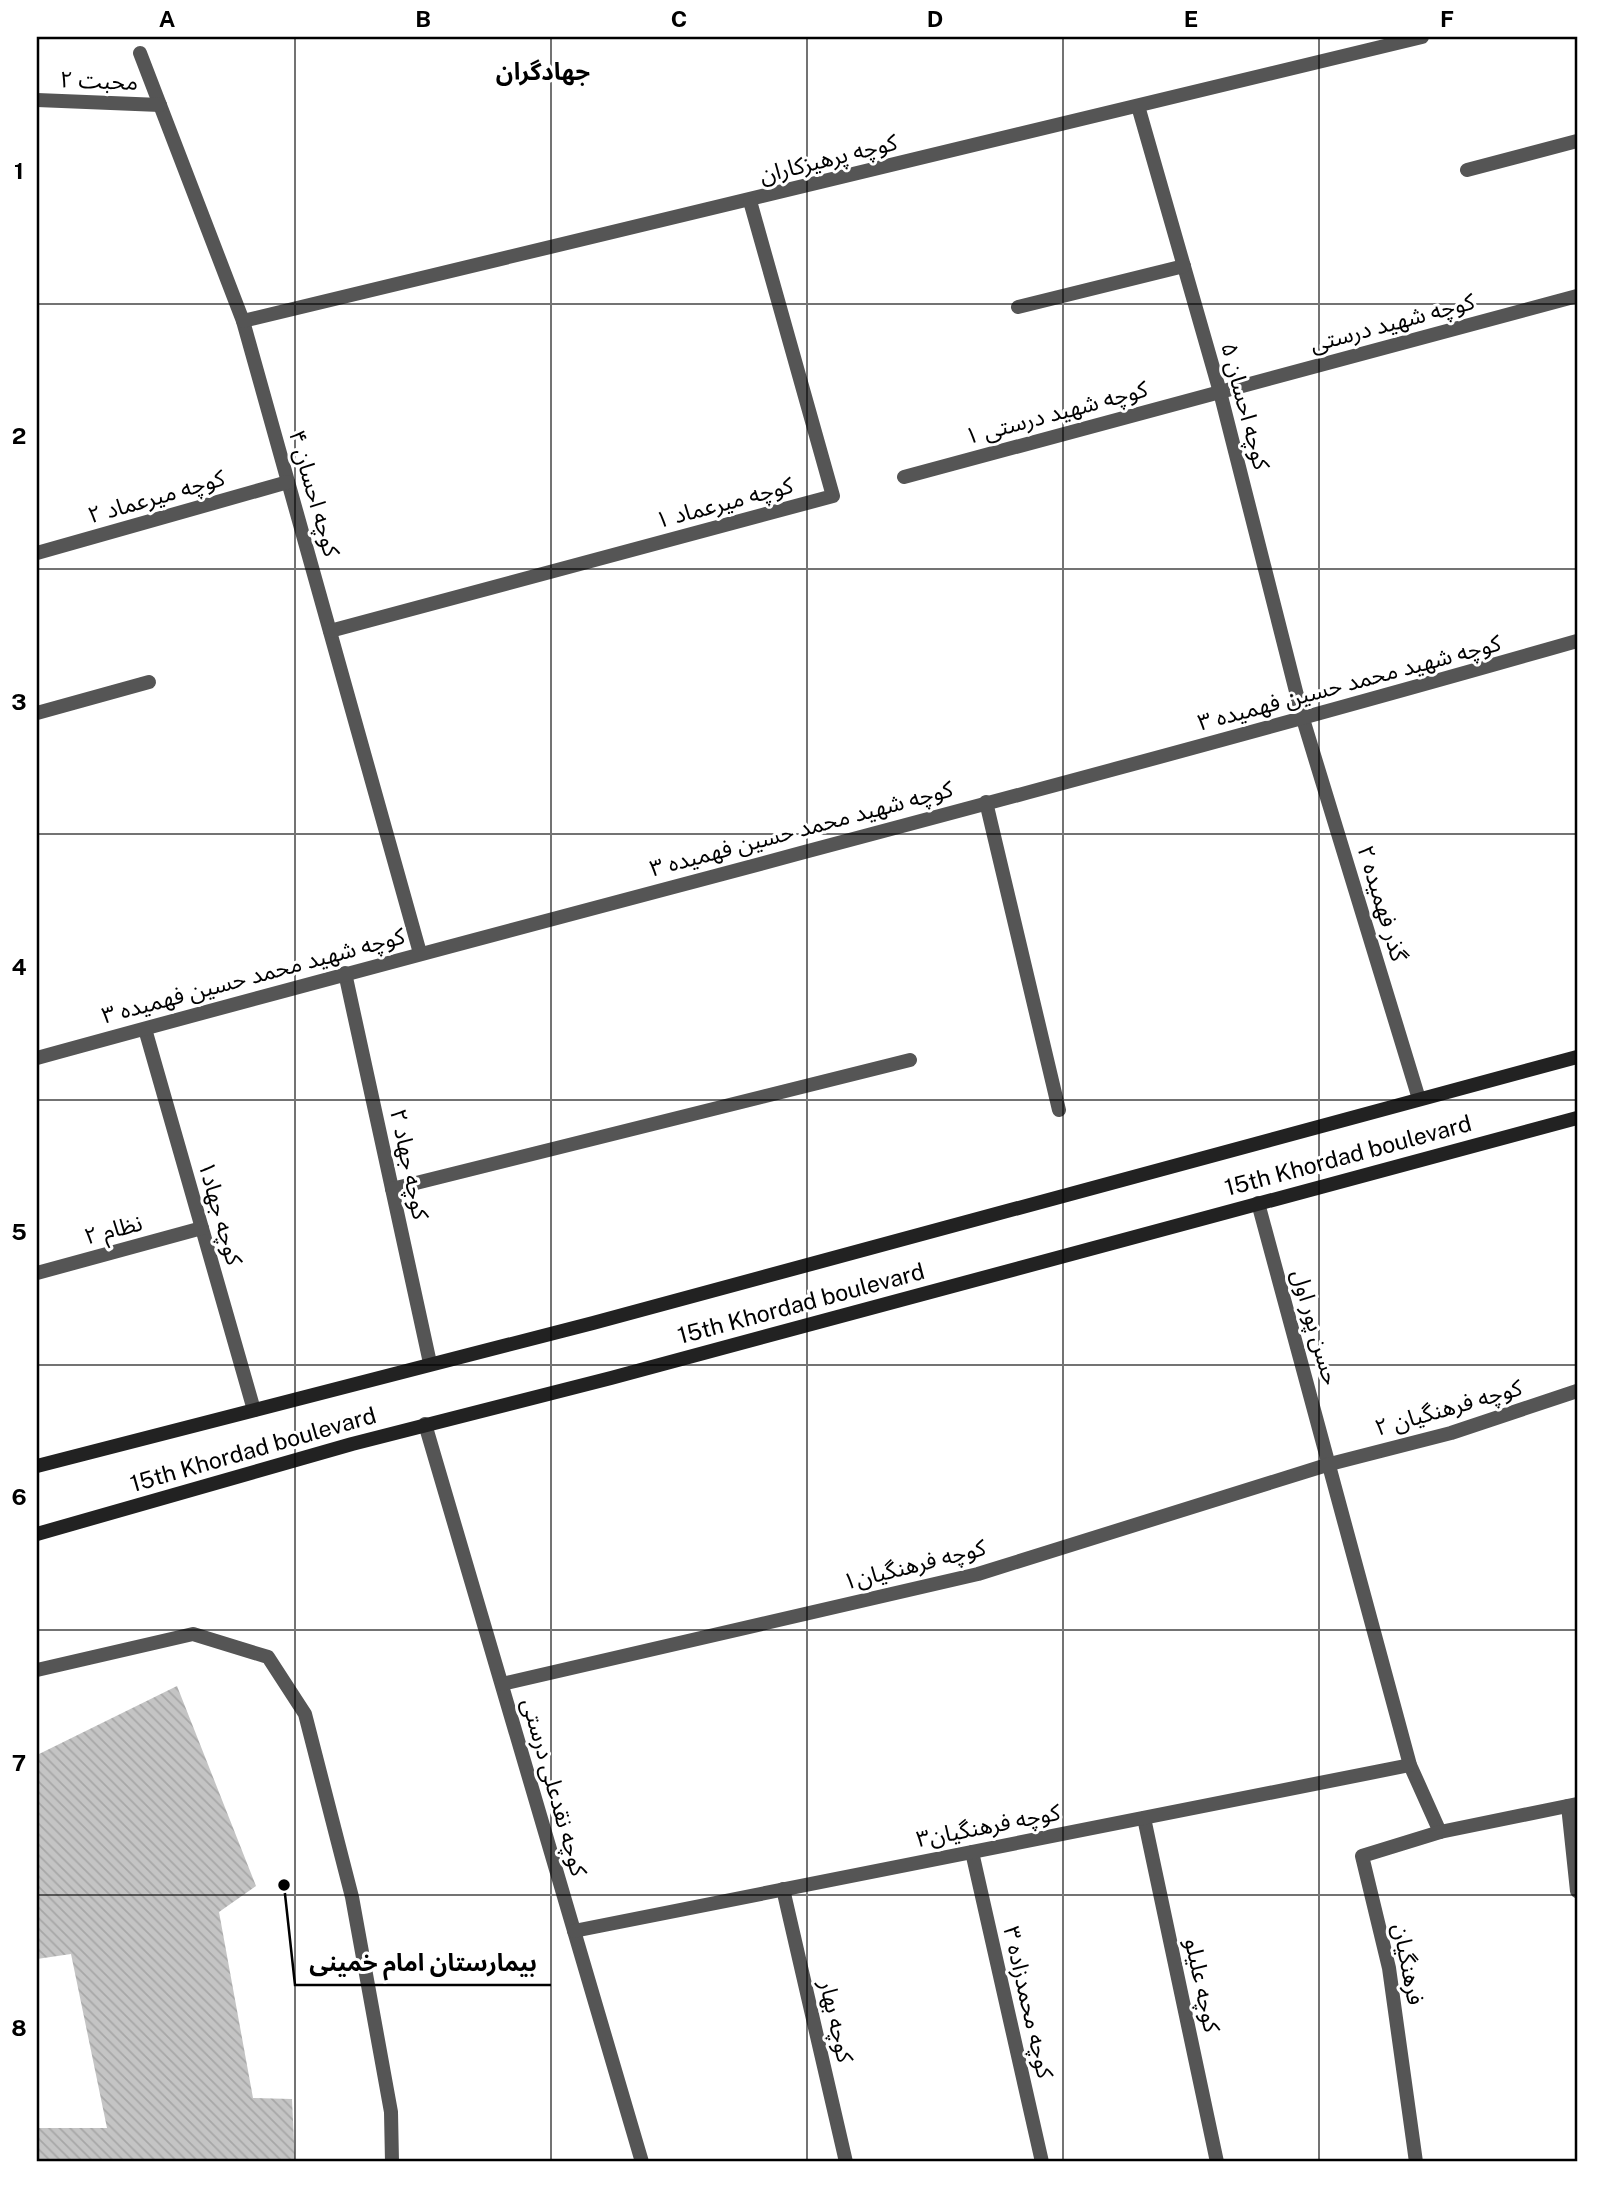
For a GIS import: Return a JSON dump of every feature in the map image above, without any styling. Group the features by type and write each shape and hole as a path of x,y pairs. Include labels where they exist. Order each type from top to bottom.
{"main road":[{"name":"15th Khordad boulevard","path":"37,1466 606,1320 1577,1057"},
{"name":"15th Khordad boulevard","path":"37,1534 425,1424 625,1374 1577,1118"}],"street":[{"name":"کوچه پرهیزکاران","path":"243,321 1422,37"},
{"name":"کوچه احسان ۴","path":"140,53 243,321 420,953"},
{"name":"محبت ۲","path":"37,100 160,105"},
{"name":"کوچه احسان ۵","path":"1138,106 1220,392 1303,719"},
{"path":"1467,170 1577,141"},
{"name":"کوچه میرعماد ۱","path":"330,631 833,496 750,201"},
{"path":"1018,307 1184,266"},
{"name":"کوچه شهید درستی","path":"1220,392 1577,296"},
{"name":"کوچه شهید درستی ۱","path":"904,477 1220,392"},
{"name":"کوچه میرعماد ۲","path":"37,553 288,482"},
{"name":"کوچه شهید محمد حسین فهمیده ۳","path":"37,1058 420,953 1303,719 1577,641"},
{"path":"37,713 149,682"},
{"name":"گذر فهمیده ۲","path":"1303,719 1419,1099"},
{"path":"986,802 1059,1110"},
{"name":"کوچه جهاد ۲","path":"345,974 430,1363"},
{"name":"کوچه جهاد۱","path":"145,1028 254,1410"},
{"path":"392,1189 910,1060"},
{"name":"حسن پور اول","path":"1258,1203 1410,1765 1440,1832"},
{"name":"نظام ۲","path":"37,1273 202,1228"},
{"name":"کوچه فرهنگیان ۲","path":"1330,1464 1451,1433 1577,1391"},
{"name":"کوچه نقدعلی درستی","path":"425,1424 642,2162"},
{"name":"کوچه فرهنگیان۱","path":"502,1684 978,1574 1330,1464"},
{"path":"37,1670 193,1634 268,1657 305,1714 352,1897 391,2112 392,2162"},
{"name":"کوچه فرهنگیان۳","path":"574,1931 1410,1765"},
{"path":"1440,1832 1572,1805 1577,1891"},
{"name":"کوچه علیلو","path":"1144,1818 1217,2162"},
{"name":"فرهنگیان","path":"1416,2162 1390,1968 1362,1856 1440,1832"},
{"name":"کوچه محمدزاده ۳","path":"972,1852 1042,2162"},
{"name":"کوچه بهار","path":"783,1889 846,2162"}],"building":[{"path":"177,1686 256,1886 219,1912 253,2098 292,2099 295,2162 37,2162 37,2128 107,2128 71,1954 37,1959 37,1755"}],"place":[{"name":"بیمارستان امام خمینی","path":"284,1885"}],"district":[{"name":"جهادگران","path":"543,71"}]}
